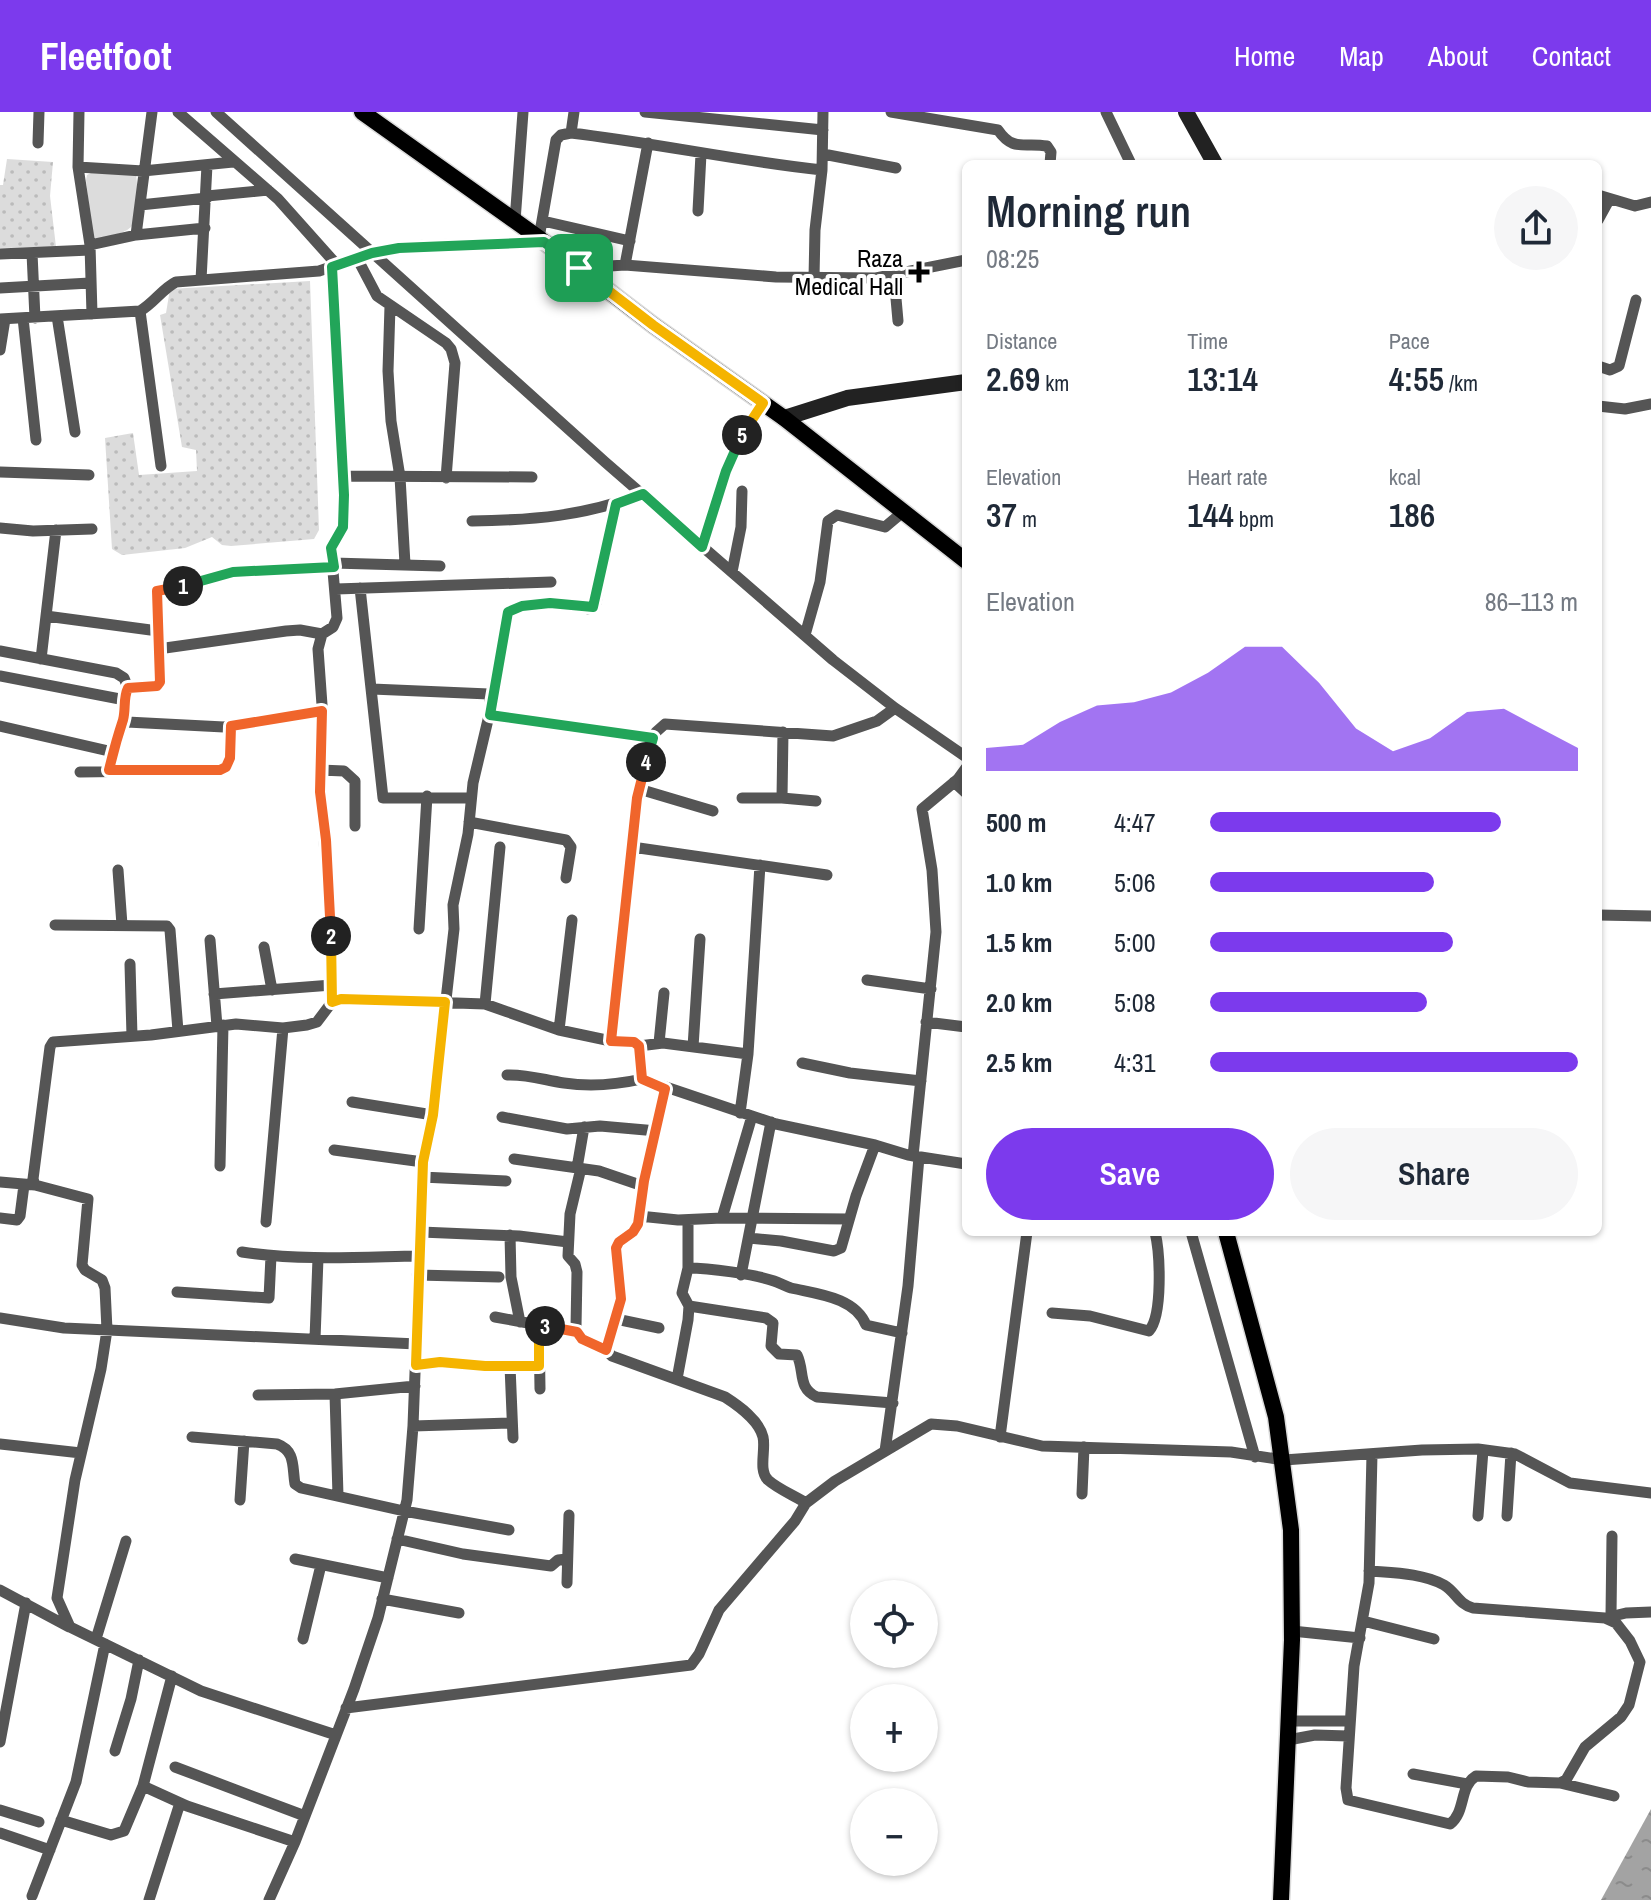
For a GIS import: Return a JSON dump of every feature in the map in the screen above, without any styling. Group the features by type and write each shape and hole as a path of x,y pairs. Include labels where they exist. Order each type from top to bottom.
{"main road":[{"path":"362,112 515,221 542,234 579,268 784,418 962,558"},
{"path":"1227,1236 1266,1374 1284,1460 1293,1565 1281,1900"}],"street":[{"path":"38,143 39,112"},
{"path":"79,112 78,167 90,248 92,314"},
{"path":"136,235 152,112"},
{"path":"178,112 268,190 334,266 343,527 331,548 336,623 322,634 318,649 322,711 320,770 330,901 332,1002"},
{"path":"216,112 702,547 895,708 962,754"},
{"path":"515,221 523,112"},
{"path":"571,133 574,112"},
{"path":"645,112 823,130"},
{"path":"814,278 823,112"},
{"path":"891,112 994,129 1012,145 1047,146 1051,152 1050,160"},
{"path":"1106,112 1129,160"},
{"path":"1186,112 1213,160"},
{"path":"542,234 556,140 561,135 571,133 648,143 701,154 822,170"},
{"path":"625,265 648,143"},
{"path":"698,211 701,154"},
{"path":"823,154 896,168"},
{"path":"78,167 143,171 233,162"},
{"path":"201,280 207,165"},
{"path":"140,205 268,190"},
{"path":"1603,198 1635,206 1651,202"},
{"path":"0,254 90,248 136,235 205,228"},
{"path":"0,349 3,319 140,311 176,282 296,274 334,266 372,253 542,234 630,241"},
{"path":"32,253 33,286 29,318 36,440"},
{"path":"357,258 377,296 446,343 454,357 446,478"},
{"path":"579,268 625,265 814,278 894,276 962,261"},
{"path":"894,276 898,321"},
{"path":"0,288 90,283"},
{"path":"1602,367 1610,370 1619,366 1636,300"},
{"path":"390,306 388,371 391,421 400,477 405,564"},
{"path":"140,311 161,466"},
{"path":"57,316 75,432"},
{"path":"784,418 847,398 962,383"},
{"path":"702,547 726,471 741,436 763,403"},
{"path":"1602,406 1625,409 1651,404"},
{"path":"0,472 89,475"},
{"path":"343,476 532,477"},
{"path":"732,572 742,519 742,491"},
{"path":"472,521 539,519 586,513 643,494"},
{"path":"269,1900 295,1842 346,1708 382,1599 404,1511 413,1426 423,1162 433,1115 454,929 453,905 508,612 522,606 550,603 593,607 616,504"},
{"path":"805,635 820,582 831,517 837,515 885,527 904,511"},
{"path":"0,528 92,529"},
{"path":"41,659 56,530"},
{"path":"0,676 126,694 157,686 160,682 156,594 163,588 194,585 233,572 334,565 440,566"},
{"path":"336,589 551,582"},
{"path":"360,588 381,795 385,798 471,798"},
{"path":"46,616 158,631"},
{"path":"158,649 286,631 322,634"},
{"path":"0,651 116,673 124,678 123,724 117,734 109,770"},
{"path":"372,689 489,694 492,699"},
{"path":"611,1041 639,789 656,732 665,724 823,737 844,734 877,721 895,708"},
{"path":"123,724 231,726 322,711"},
{"path":"490,715 653,738"},
{"path":"0,726 113,752"},
{"path":"80,772 220,770 226,767 230,758 231,726"},
{"path":"782,798 783,732"},
{"path":"320,770 344,771 355,781 355,826"},
{"path":"885,1451 902,1333 936,932 932,870 922,809 962,773"},
{"path":"954,782 962,789"},
{"path":"639,789 713,811"},
{"path":"419,929 427,796"},
{"path":"742,798 816,801"},
{"path":"469,822 566,840 571,847 566,878"},
{"path":"485,1004 500,847"},
{"path":"632,847 827,875"},
{"path":"722,1218 746,1114 760,865"},
{"path":"118,870 122,925"},
{"path":"1602,915 1651,916"},
{"path":"559,1030 572,920"},
{"path":"55,925 163,924 170,930 178,1031"},
{"path":"693,1047 700,939"},
{"path":"210,940 220,1026 220,1166"},
{"path":"264,947 272,990"},
{"path":"130,964 132,1036"},
{"path":"867,980 931,989"},
{"path":"214,994 332,985"},
{"path":"659,1043 664,993"},
{"path":"0,1218 17,1220 30,1185 53,1042 220,1026 283,1028 317,1022 332,1002 341,999 485,1004 559,1030 611,1041 634,1042 639,1046 642,1079"},
{"path":"926,1022 962,1026"},
{"path":"266,1222 283,1028"},
{"path":"639,1046 659,1043 748,1054"},
{"path":"802,1063 850,1073 921,1081"},
{"path":"507,1075 530,1075 566,1083 609,1086 642,1079 771,1122 916,1156 962,1163"},
{"path":"606,1350 621,1299 616,1248 625,1236 633,1232 639,1216 665,1089"},
{"path":"352,1102 433,1115"},
{"path":"502,1117 567,1129 600,1126 657,1131"},
{"path":"741,1275 771,1122"},
{"path":"584,1127 568,1242 568,1256 577,1272 577,1332 582,1339 612,1356 725,1397 740,1407 763,1437 767,1479 806,1503"},
{"path":"749,1238 834,1251 841,1248 875,1145"},
{"path":"334,1150 423,1162"},
{"path":"514,1159 599,1171 643,1186"},
{"path":"422,1177 506,1181"},
{"path":"0,1182 30,1185 88,1199 82,1265 102,1280 105,1288 107,1330 101,1369 81,1453 57,1598 70,1627"},
{"path":"639,1216 664,1220 849,1219"},
{"path":"677,1379 689,1306 682,1293 688,1268 688,1220"},
{"path":"421,1232 510,1235 568,1242"},
{"path":"510,1235 511,1277 520,1322"},
{"path":"1000,1437 1026,1236"},
{"path":"1052,1313 1090,1316 1149,1331 1155,1321 1160,1260 1156,1236"},
{"path":"1192,1236 1255,1457"},
{"path":"242,1252 318,1258 418,1256"},
{"path":"177,1292 269,1298 271,1256"},
{"path":"315,1339 318,1258"},
{"path":"688,1268 777,1281 789,1288 826,1295 862,1315 866,1325 902,1333"},
{"path":"417,1275 499,1277"},
{"path":"689,1306 766,1318 773,1323 771,1346 779,1354 797,1355 802,1385 808,1393 817,1397 893,1403"},
{"path":"495,1317 577,1332"},
{"path":"0,1318 64,1328 417,1344"},
{"path":"616,1319 659,1328"},
{"path":"539,1325 540,1389"},
{"path":"416,1365 448,1362 539,1366"},
{"path":"510,1366 513,1438"},
{"path":"258,1395 335,1394 415,1386"},
{"path":"335,1394 338,1496"},
{"path":"413,1426 512,1423"},
{"path":"346,1708 691,1665 719,1610 795,1521 806,1503 835,1481 931,1424 957,1426 1042,1446 1231,1452 1284,1460 1422,1450 1483,1450 1511,1453 1570,1483 1651,1493"},
{"path":"192,1437 286,1447 292,1457 295,1484 404,1511 509,1530"},
{"path":"240,1500 244,1441"},
{"path":"0,1444 81,1453"},
{"path":"1082,1494 1084,1447"},
{"path":"1478,1516 1483,1450"},
{"path":"1507,1516 1511,1453"},
{"path":"1372,1454 1369,1571 1354,1666 1348,1736 1348,1800 1450,1824 1459,1815 1467,1784 1476,1776 1560,1783 1614,1796"},
{"path":"567,1583 569,1515"},
{"path":"1608,1617 1612,1536"},
{"path":"397,1539 463,1554 551,1566 558,1560 567,1559"},
{"path":"32,1896 76,1782 100,1642 126,1541"},
{"path":"295,1559 388,1578"},
{"path":"303,1639 321,1565"},
{"path":"1369,1571 1418,1576 1444,1585 1458,1602 1473,1608 1608,1617 1651,1612"},
{"path":"0,1590 201,1691 336,1735"},
{"path":"382,1599 459,1613"},
{"path":"0,1742 26,1603"},
{"path":"1560,1783 1566,1780 1585,1747 1621,1717 1629,1705 1637,1681 1640,1662 1636,1650 1608,1617"},
{"path":"1363,1621 1434,1639"},
{"path":"1292,1631 1360,1638"},
{"path":"115,1751 139,1660"},
{"path":"61,1820 111,1835 124,1831 143,1786 172,1676"},
{"path":"1289,1721 1349,1721"},
{"path":"1288,1740 1315,1735 1348,1736"},
{"path":"175,1767 305,1816"},
{"path":"1413,1774 1467,1784"},
{"path":"143,1786 180,1803 295,1842"},
{"path":"149,1900 180,1803"},
{"path":"0,1810 39,1822"},
{"path":"0,1833 50,1850"}],"shaded area":[{"path":"7,159 53,162 50,196 56,247 0,248 0,185 3,185"},
{"path":"91,173 136,175 137,211 134,223 128,230 93,240 86,180"},
{"path":"310,281 319,530 314,539 231,546 222,545 212,537 185,548 122,555 112,549 105,438 133,433 139,475 197,471 196,450 182,447 160,315 166,313 170,289"}],"water":[{"path":"1651,1809 1651,1900 1601,1900"}],"place":[{"name":"Raza Medical Hall","path":"919,272"}],"route":[{"path":"544,242 579,268 763,403 741,436 726,471 702,547 643,494 616,504 596,603 588,609 550,603 512,608 508,612 492,699 490,715 653,738 637,798 611,1041 634,1042 639,1046 639,1073 642,1079 665,1089 644,1181 638,1224 616,1248 621,1299 606,1350 582,1339 577,1332 539,1325 539,1366 485,1366 456,1362 416,1365 423,1162 433,1115 445,1002 341,999 332,1002 326,840 320,792 322,711 231,726 230,758 226,767 220,770 109,770 117,734 123,724 128,688 157,686 160,682 157,591 194,585 233,572 334,567 331,548 343,527 344,495 332,267 372,253 424,245 544,242"}]}
